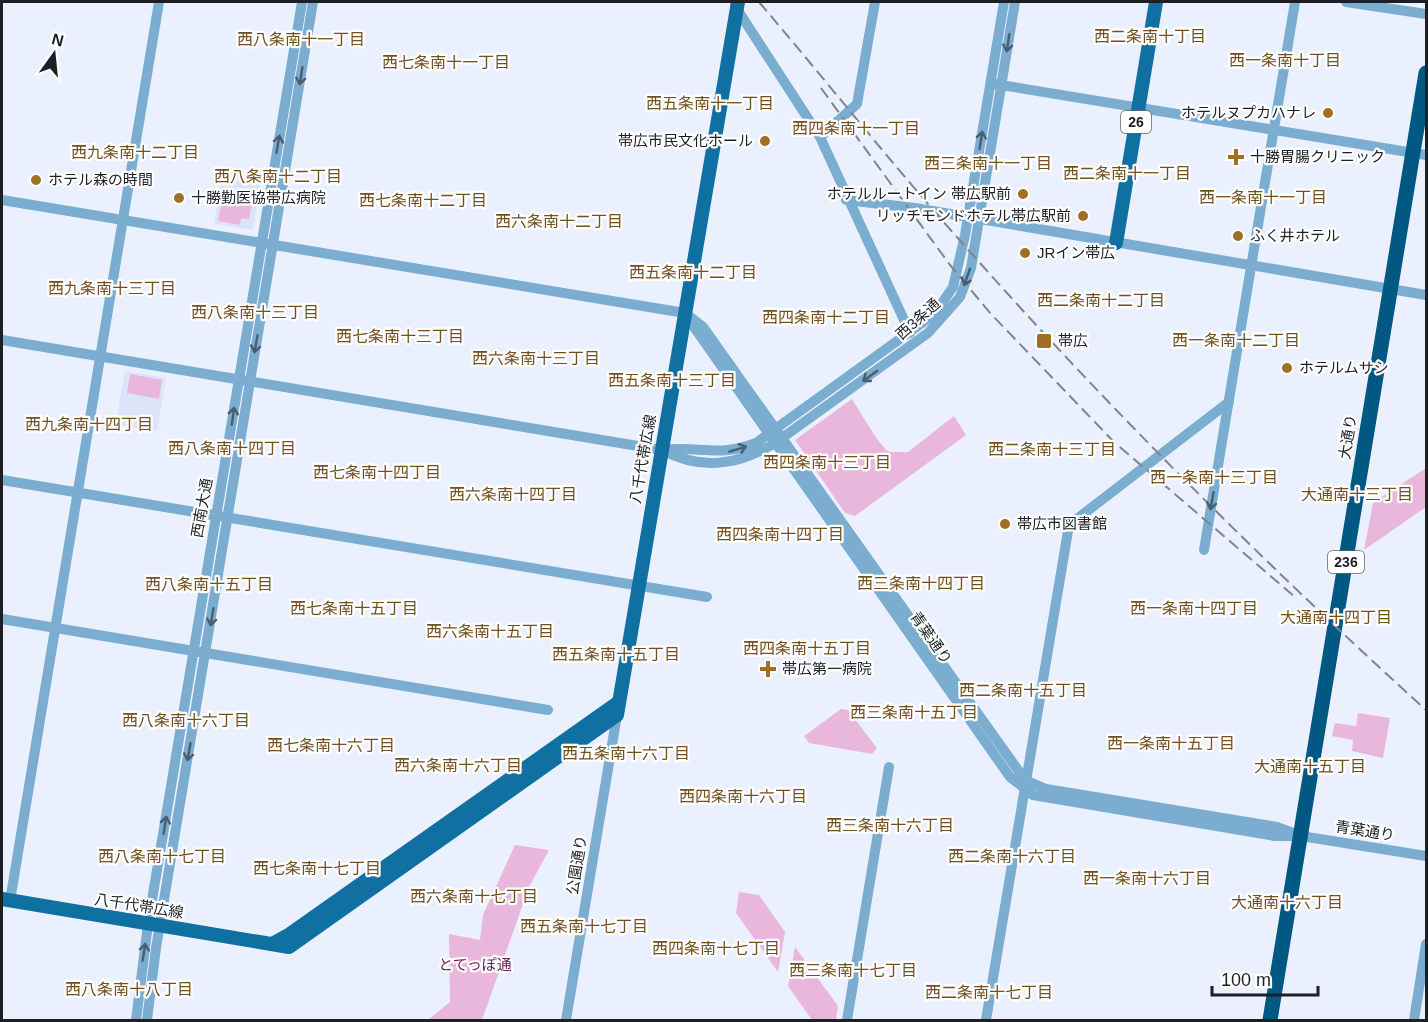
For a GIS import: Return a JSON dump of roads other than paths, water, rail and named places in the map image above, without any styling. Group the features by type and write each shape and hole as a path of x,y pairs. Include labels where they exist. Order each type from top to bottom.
{"highway":[{"name":"大通り","path":"1270,1020 1391,289 1420,154 1426,72"}],"main road":[{"name":"26","path":"1116,243 1156,2"},
{"name":"八千代帯広線","path":"6,900 289,947 618,708 736,3"}],"street":[{"path":"6,900 159,2"},
{"name":"西南大通","path":"267,244 302,2"},
{"name":"西南大通","path":"136,1020 206,653 222,516 244,380 313,2"},
{"path":"819,137 857,104 875,2"},
{"name":"西3条通","path":"776,436 917,342 950,312 960,297 971,268 979,220 1004,2"},
{"name":"西3条通","path":"2,340 662,450 677,458 729,463 750,458 935,313 953,287 1015,2"},
{"path":"1204,550 1295,2"},
{"path":"1346,2 1426,14"},
{"path":"736,3 819,137 846,200 910,333"},
{"path":"996,84 1420,154"},
{"path":"2,200 685,314"},
{"path":"846,200 915,208 1426,295"},
{"name":"青葉通り","path":"685,314 776,436 1010,777 1025,785 1033,795 1275,836 1301,836 1426,856"},
{"path":"986,1020 1069,525 1229,402"},
{"path":"2,480 707,597"},
{"name":"西南大通","path":"147,1020 154,925 194,651 222,516"},
{"path":"2,619 548,710"},
{"name":"公園通り","path":"566,1020 618,708"},
{"path":"847,1020 889,767"},
{"path":"1414,1020 1426,944"}],"railway":[{"path":"759,2 935,212 1112,406 1298,591 1426,710"},
{"path":"821,88 950,265 991,314 1114,442 1295,597"}],"place":[{"name":"ホテルヌプカハナレ","path":"1328,113"},
{"name":"帯広市民文化ホール","path":"765,141"},
{"name":"十勝胃腸クリニック","path":"1236,157"},
{"name":"ホテル森の時間","path":"36,180"},
{"name":"ホテルルートイン 帯広駅前","path":"1023,194"},
{"name":"十勝勤医協帯広病院","path":"179,198"},
{"name":"リッチモンドホテル帯広駅前","path":"1083,216"},
{"name":"ふく井ホテル","path":"1238,236"},
{"name":"JRイン帯広","path":"1025,253"},
{"name":"帯広","path":"1044,341"},
{"name":"ホテルムサシ","path":"1287,368"},
{"name":"帯広市図書館","path":"1005,524"},
{"name":"帯広第一病院","path":"768,669"}],"district":[{"name":"西二条南十丁目","path":"1150,36"},
{"name":"西八条南十一丁目","path":"301,39"},
{"name":"西一条南十丁目","path":"1285,60"},
{"name":"西七条南十一丁目","path":"446,62"},
{"name":"西五条南十一丁目","path":"710,103"},
{"name":"西四条南十一丁目","path":"856,128"},
{"name":"西九条南十二丁目","path":"135,152"},
{"name":"西三条南十一丁目","path":"988,163"},
{"name":"西二条南十一丁目","path":"1127,173"},
{"name":"西八条南十二丁目","path":"278,176"},
{"name":"西一条南十一丁目","path":"1263,197"},
{"name":"西七条南十二丁目","path":"423,200"},
{"name":"西六条南十二丁目","path":"559,221"},
{"name":"西五条南十二丁目","path":"693,272"},
{"name":"西九条南十三丁目","path":"112,288"},
{"name":"西二条南十二丁目","path":"1101,300"},
{"name":"西八条南十三丁目","path":"255,312"},
{"name":"西四条南十二丁目","path":"826,317"},
{"name":"西七条南十三丁目","path":"400,336"},
{"name":"西一条南十二丁目","path":"1236,340"},
{"name":"西六条南十三丁目","path":"536,358"},
{"name":"西五条南十三丁目","path":"672,380"},
{"name":"西九条南十四丁目","path":"89,424"},
{"name":"西八条南十四丁目","path":"232,448"},
{"name":"西二条南十三丁目","path":"1052,449"},
{"name":"西四条南十三丁目","path":"827,462"},
{"name":"西七条南十四丁目","path":"377,472"},
{"name":"西一条南十三丁目","path":"1214,477"},
{"name":"西六条南十四丁目","path":"513,494"},
{"name":"大通南十三丁目","path":"1357,494"},
{"name":"西四条南十四丁目","path":"780,534"},
{"name":"西三条南十四丁目","path":"921,583"},
{"name":"西八条南十五丁目","path":"209,584"},
{"name":"西七条南十五丁目","path":"354,608"},
{"name":"西一条南十四丁目","path":"1194,608"},
{"name":"大通南十四丁目","path":"1336,617"},
{"name":"西六条南十五丁目","path":"490,631"},
{"name":"西四条南十五丁目","path":"807,648"},
{"name":"西五条南十五丁目","path":"616,654"},
{"name":"西二条南十五丁目","path":"1023,690"},
{"name":"西三条南十五丁目","path":"914,712"},
{"name":"西八条南十六丁目","path":"186,720"},
{"name":"西一条南十五丁目","path":"1171,743"},
{"name":"西七条南十六丁目","path":"331,745"},
{"name":"西五条南十六丁目","path":"626,753"},
{"name":"西六条南十六丁目","path":"458,765"},
{"name":"大通南十五丁目","path":"1310,766"},
{"name":"西四条南十六丁目","path":"743,796"},
{"name":"西三条南十六丁目","path":"890,825"},
{"name":"西八条南十七丁目","path":"162,856"},
{"name":"西二条南十六丁目","path":"1012,856"},
{"name":"西七条南十七丁目","path":"317,868"},
{"name":"西一条南十六丁目","path":"1147,878"},
{"name":"西六条南十七丁目","path":"474,896"},
{"name":"大通南十六丁目","path":"1287,902"},
{"name":"西五条南十七丁目","path":"584,926"},
{"name":"西四条南十七丁目","path":"716,948"},
{"name":"西三条南十七丁目","path":"853,970"},
{"name":"西八条南十八丁目","path":"129,989"},
{"name":"西二条南十七丁目","path":"989,992"}],"park label":[{"name":"とてっぽ通","path":"475,965"}]}
